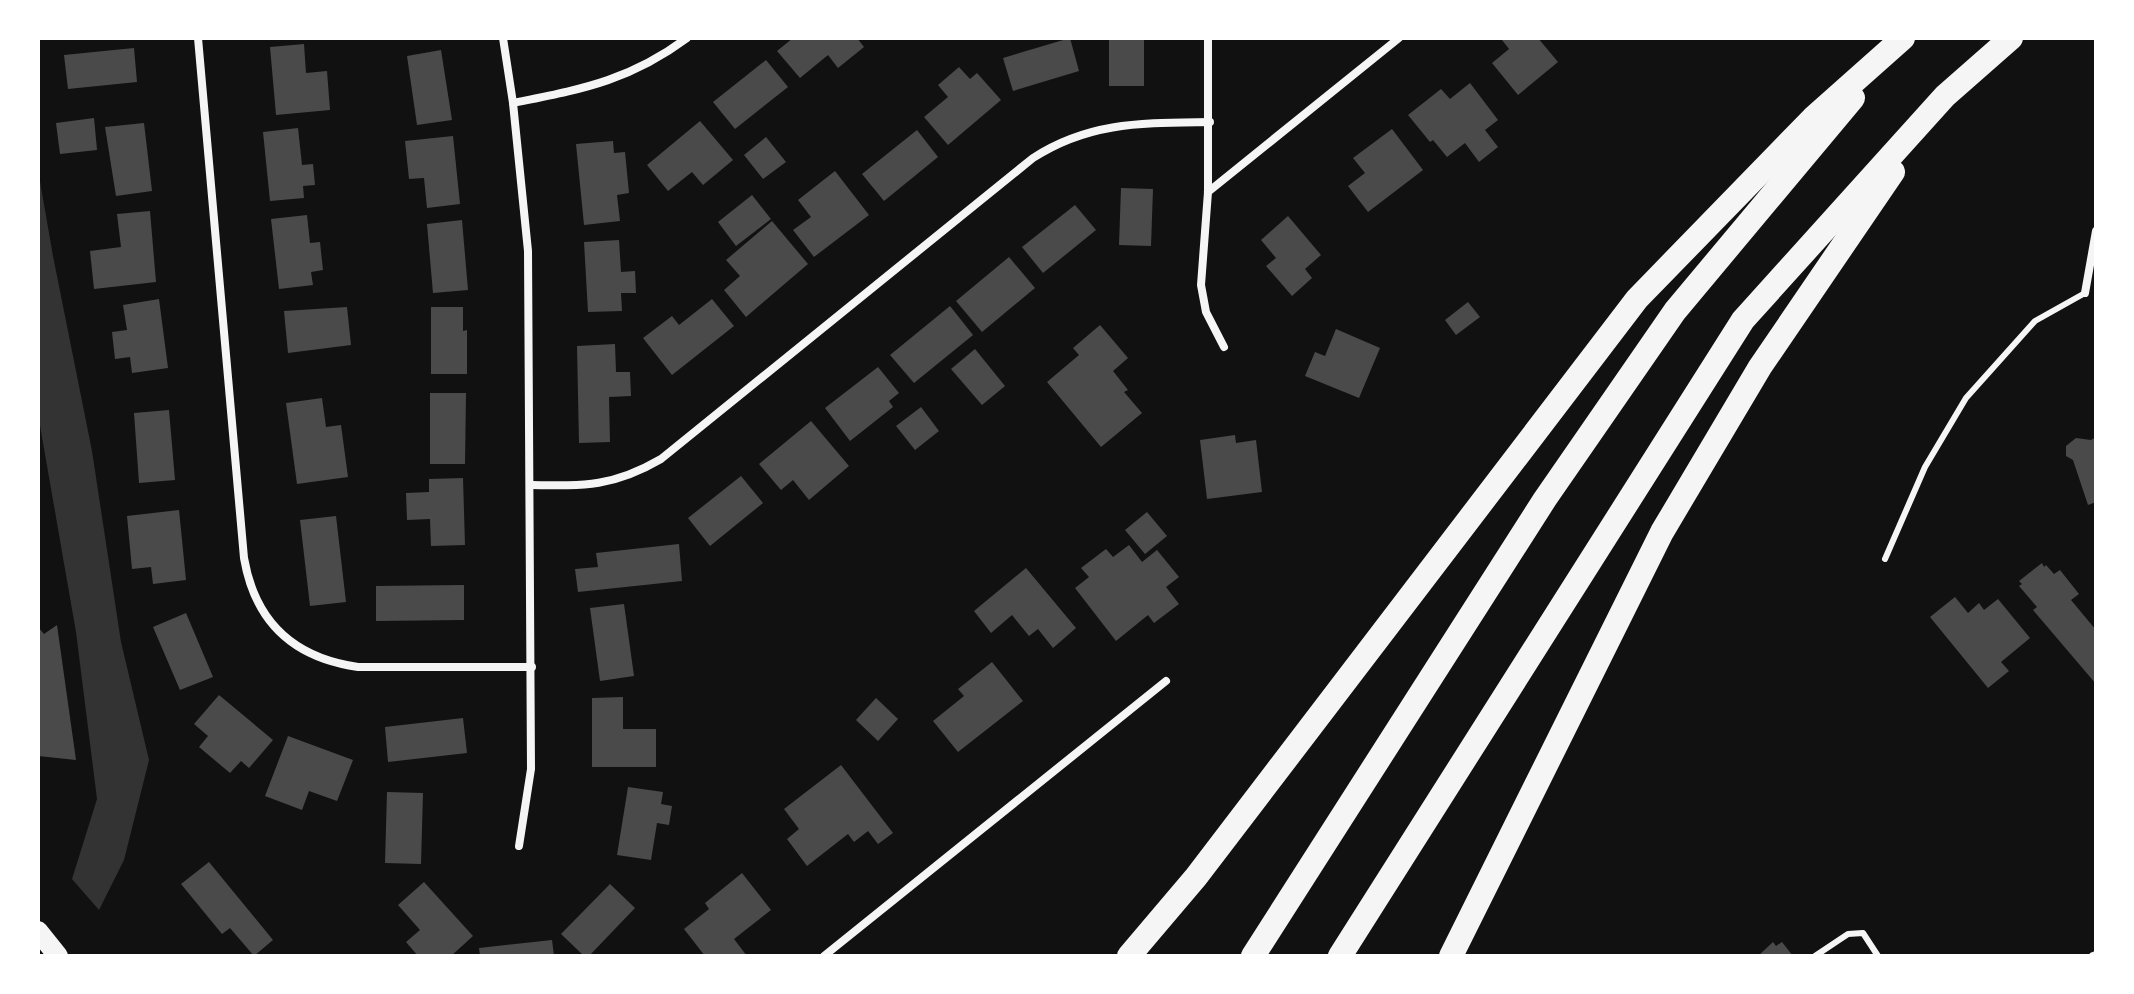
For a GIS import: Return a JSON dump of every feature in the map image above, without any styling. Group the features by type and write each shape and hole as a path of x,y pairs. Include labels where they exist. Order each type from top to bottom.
{"highway":[{"path":"1129,956 1196,877 1637,299 1813,118 1903,38"},
{"path":"1253,956 1545,499 1675,311 1903,38"},
{"path":"1340,956 1743,320 1945,96 2011,38"},
{"path":"1451,956 1662,532 1760,367 1945,96"}],"main road":[{"path":"38,931 58,956"}],"street":[{"path":"198,38 244,558 253,594 267,619 287,639 320,659 339,664 358,667 532,667"},
{"path":"503,38 528,251 531,769 519,846"},
{"path":"513,103 624,76 657,59 687,38"},
{"path":"1208,38 1210,122 1202,298 1224,347"},
{"path":"1208,192 1399,38"},
{"path":"530,485 582,486 615,481 661,459 1051,146 1088,131 1107,128 1150,123 1210,122"},
{"path":"2085,293 2096,231"},
{"path":"824,956 1166,681"}],"lane":[{"path":"1885,559 1925,467 1966,398 2035,321 2085,293"},
{"path":"1815,956 1848,934 1863,933 1878,956"}],"shaded area":[{"path":"38,170 92,451 121,642 149,760 124,860 99,910 72,879 97,799 76,632 38,414"}],"building":[{"path":"793,38 857,38 864,47 838,68 828,55 800,78 777,51"},
{"path":"1070,38 1079,71 1013,91 1003,58"},
{"path":"1109,38 1144,38 1144,86 1109,86"},
{"path":"1538,38 1558,62 1518,95 1492,63 1509,49 1502,40"},
{"path":"304,44 306,73 327,71 330,110 276,115 270,47"},
{"path":"134,48 137,82 68,89 64,55"},
{"path":"441,50 452,120 417,125 407,56"},
{"path":"766,60 788,87 735,129 713,102"},
{"path":"959,67 970,79 977,73 1001,100 948,145 924,117 948,97 938,85"},
{"path":"1470,83 1498,120 1485,130 1498,147 1479,162 1465,143 1447,157 1408,115 1441,89 1450,99"},
{"path":"94,118 97,150 60,154 56,123"},
{"path":"700,121 733,160 703,185 692,172 668,191 647,165"},
{"path":"144,123 152,191 116,196 105,127"},
{"path":"298,128 302,165 313,164 315,185 303,186 304,198 270,201 263,132"},
{"path":"1392,129 1423,170 1368,212 1348,186 1365,173 1353,158"},
{"path":"917,130 938,157 884,201 862,174"},
{"path":"453,136 460,204 427,208 424,178 409,179 405,141"},
{"path":"766,137 786,162 763,179 744,155"},
{"path":"613,141 614,153 625,152 629,193 617,195 620,221 584,225 576,144"},
{"path":"835,171 869,215 814,257 793,230 811,217 798,200"},
{"path":"1121,188 1153,189 1151,246 1119,245"},
{"path":"752,195 771,219 736,246 718,222"},
{"path":"1075,205 1096,230 1043,273 1022,247"},
{"path":"150,211 156,282 94,289 90,251 121,247 117,214"},
{"path":"307,215 310,243 320,242 323,270 311,272 313,285 279,289 271,219"},
{"path":"1288,216 1321,255 1305,269 1312,278 1292,296 1266,266 1276,258 1261,240"},
{"path":"462,220 468,290 433,293 427,224"},
{"path":"772,221 808,264 746,317 724,290 740,276 726,260"},
{"path":"619,240 621,272 635,271 636,293 621,293 622,311 588,312 584,242"},
{"path":"1009,257 1035,288 982,332 956,301"},
{"path":"159,299 168,368 132,373 130,357 115,359 112,332 127,330 123,305"},
{"path":"712,299 734,326 672,375 643,338 672,316 679,325"},
{"path":"1468,302 1480,317 1456,335 1445,320"},
{"path":"950,306 973,335 914,383 890,355"},
{"path":"347,307 351,345 288,353 284,311"},
{"path":"431,307 463,307 463,331 467,330 467,374 431,374"},
{"path":"1100,325 1128,358 1113,371 1128,390 1124,392 1142,413 1101,447 1047,382 1079,355 1073,348"},
{"path":"1336,329 1380,348 1359,398 1305,376 1315,352 1325,356"},
{"path":"615,344 616,372 630,372 631,396 609,397 610,442 579,443 577,346"},
{"path":"975,349 1005,386 982,405 951,369"},
{"path":"878,367 899,393 889,401 893,407 850,441 825,408"},
{"path":"430,393 466,393 465,464 430,464"},
{"path":"322,398 326,427 341,425 348,477 297,484 286,403"},
{"path":"921,407 939,431 915,450 896,426"},
{"path":"169,410 175,480 139,483 134,413"},
{"path":"811,421 849,466 809,500 793,480 781,490 759,464"},
{"path":"1235,435 1236,443 1256,440 1262,492 1207,499 1200,440"},
{"path":"2096,437 2096,502 2088,505 2073,460 2066,456 2066,446 2076,438 2091,440"},
{"path":"741,476 763,503 710,546 688,518"},
{"path":"463,478 465,545 431,546 430,519 407,520 406,493 429,492 429,479"},
{"path":"179,510 186,580 153,584 151,567 132,569 127,516"},
{"path":"1147,512 1167,536 1145,554 1125,530"},
{"path":"336,516 346,602 310,606 300,520"},
{"path":"679,544 682,581 578,592 575,569 598,567 596,553"},
{"path":"1129,545 1142,562 1157,550 1179,577 1166,587 1179,604 1154,623 1148,615 1116,641 1075,588 1089,577 1081,568 1106,549 1113,557"},
{"path":"2042,563 2054,574 2060,570 2079,594 2071,600 2096,630 2096,684 2033,610 2037,607 2019,586 2022,584 2019,581"},
{"path":"1026,568 1076,628 1053,648 1038,629 1029,636 1012,615 991,633 974,611"},
{"path":"464,585 464,620 376,621 376,586"},
{"path":"1955,597 1968,613 1979,603 1984,610 1998,599 2030,638 2001,662 2009,671 1988,688 1930,617"},
{"path":"624,604 634,676 600,681 590,608"},
{"path":"186,613 213,677 180,690 153,627"},
{"path":"57,625 76,760 38,756 38,627 44,634"},
{"path":"992,662 1023,701 958,752 933,721 964,696 958,689"},
{"path":"219,695 273,740 249,768 241,761 230,773 199,747 208,736 194,724"},
{"path":"623,697 623,729 656,729 656,767 592,767 592,698"},
{"path":"876,698 898,719 878,741 856,720"},
{"path":"463,718 467,753 388,762 385,727"},
{"path":"288,736 353,760 337,801 309,791 302,810 265,796"},
{"path":"841,765 893,833 878,844 868,831 854,842 848,834 807,866 787,839 799,829 784,809"},
{"path":"628,787 663,792 661,804 672,806 669,825 657,823 651,860 617,855"},
{"path":"387,792 423,793 421,864 385,863"},
{"path":"209,862 273,940 254,956 230,928 222,934 181,884"},
{"path":"742,873 771,910 734,939 747,956 705,956 684,929 709,909 705,903"},
{"path":"424,882 473,936 451,956 418,956 406,942 420,930 398,905"},
{"path":"610,884 635,908 589,956 584,956 561,934"},
{"path":"552,940 554,956 480,956 479,948"},
{"path":"1773,942 1776,946 1782,942 1793,956 1758,956"}]}
